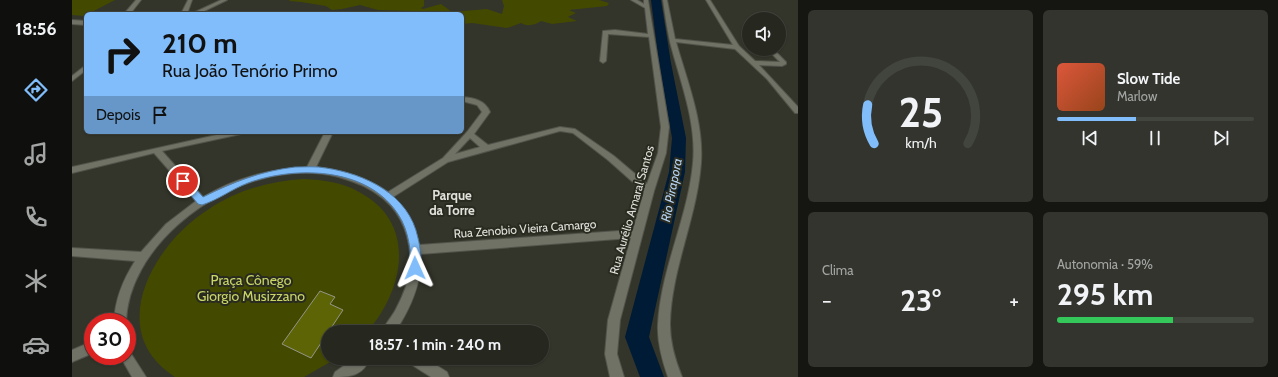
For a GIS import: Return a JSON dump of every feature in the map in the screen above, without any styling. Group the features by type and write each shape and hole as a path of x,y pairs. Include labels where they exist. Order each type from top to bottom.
{"street":[{"path":"129,12 139,0"},
{"path":"185,12 190,0"},
{"path":"198,12 225,0"},
{"path":"633,0 646,3"},
{"path":"665,0 672,40 693,117 697,163 667,295 664,325 670,364 675,377"},
{"path":"708,0 737,46 788,98 798,111"},
{"name":"Rua Aurélio Amaral Santos","path":"617,377 611,354 614,320 649,191 662,153 665,128 646,3"},
{"path":"72,22 84,23"},
{"path":"603,61 605,32 651,36"},
{"path":"672,40 737,46"},
{"path":"754,63 784,63 778,56"},
{"path":"72,79 84,69"},
{"path":"388,196 445,160 470,134 486,112 485,106 479,102 464,99"},
{"path":"445,160 547,131 560,129 575,131 611,158 649,191"},
{"path":"72,170 232,134"},
{"path":"310,170 328,134"},
{"path":"470,134 486,148"},
{"path":"156,150 202,202"},
{"path":"121,313 122,303 127,287 143,257 170,226 202,202 222,191 248,180 280,172 310,170 336,173 359,179 374,186 388,196 398,207 406,220 412,234 415,250 415,268 412,286 405,305 392,325"},
{"name":"Rua Zenobio Vieira Camargo","path":"415,250 637,234"},
{"path":"72,252 143,257"},
{"path":"72,356 84,351"},
{"path":"132,365 139,377"},
{"path":"340,377 357,365"},
{"path":"424,365 442,377"}],"green space":[{"path":"72,0 115,0 92,12 84,12 84,16 72,15"},
{"path":"424,0 424,6 421,8 423,9 441,4 452,12 378,10 360,5 332,10 326,6 289,1"},
{"path":"502,0 599,0 609,3 607,6 569,10 576,13 568,17 577,21 552,24 541,21 529,25 521,23 507,28 472,23 464,24 464,12 452,12 487,9 502,14 504,6"},
{"name":"Praça Cônego Giorgio Musizzano","path":"291,180 318,180 346,186 359,192 378,205 390,221 397,239 399,258 396,277 390,297 380,315 372,325 321,325 321,365 325,365 304,377 175,377 154,358 142,336 140,313 144,288 155,265 170,243 189,224 220,202 266,184"}],"building":[{"path":"320,291 335,297 330,304 343,310 333,325 321,325 321,343 311,358 282,344"}],"waterway":[{"name":"Rio Pirapora","path":"652,377 637,337 677,172 679,138 665,63 656,0"}],"district":[{"name":"Parque da Torre","path":"452,202"}],"route":[{"path":"183,181 202,202 232,186 264,175 280,172 295,170 325,171 359,179 374,186 388,196 398,207 412,234 415,250 415,268"}]}
